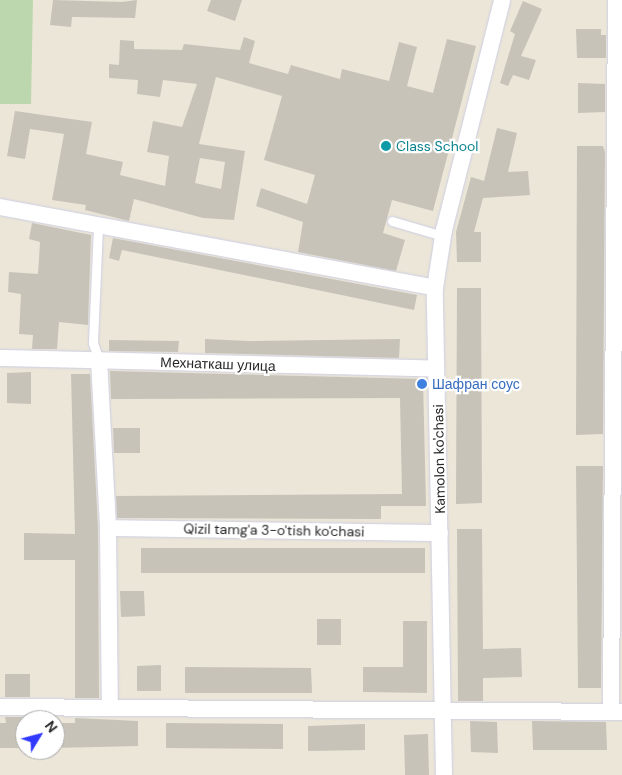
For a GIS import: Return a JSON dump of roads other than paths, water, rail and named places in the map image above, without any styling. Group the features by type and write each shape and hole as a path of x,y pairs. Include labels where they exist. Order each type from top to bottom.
{"street":[{"name":"Kamolon ko'chasi","path":"444,775 435,288 443,236 502,0"},
{"path":"0,707 617,712 616,0"},
{"path":"0,207 98,227 435,288"},
{"name":"Мехнаткаш улица","path":"0,358 436,369"},
{"path":"99,360 108,528 110,708"},
{"name":"Qizil tamg'a 3-o'tish ko'chasi","path":"108,528 440,532"}],"lane":[{"path":"392,221 443,236"},
{"path":"98,227 93,343 99,360"}],"place":[{"name":"Class School","path":"386,146"},
{"name":"Шафран соус","path":"422,384"}]}
